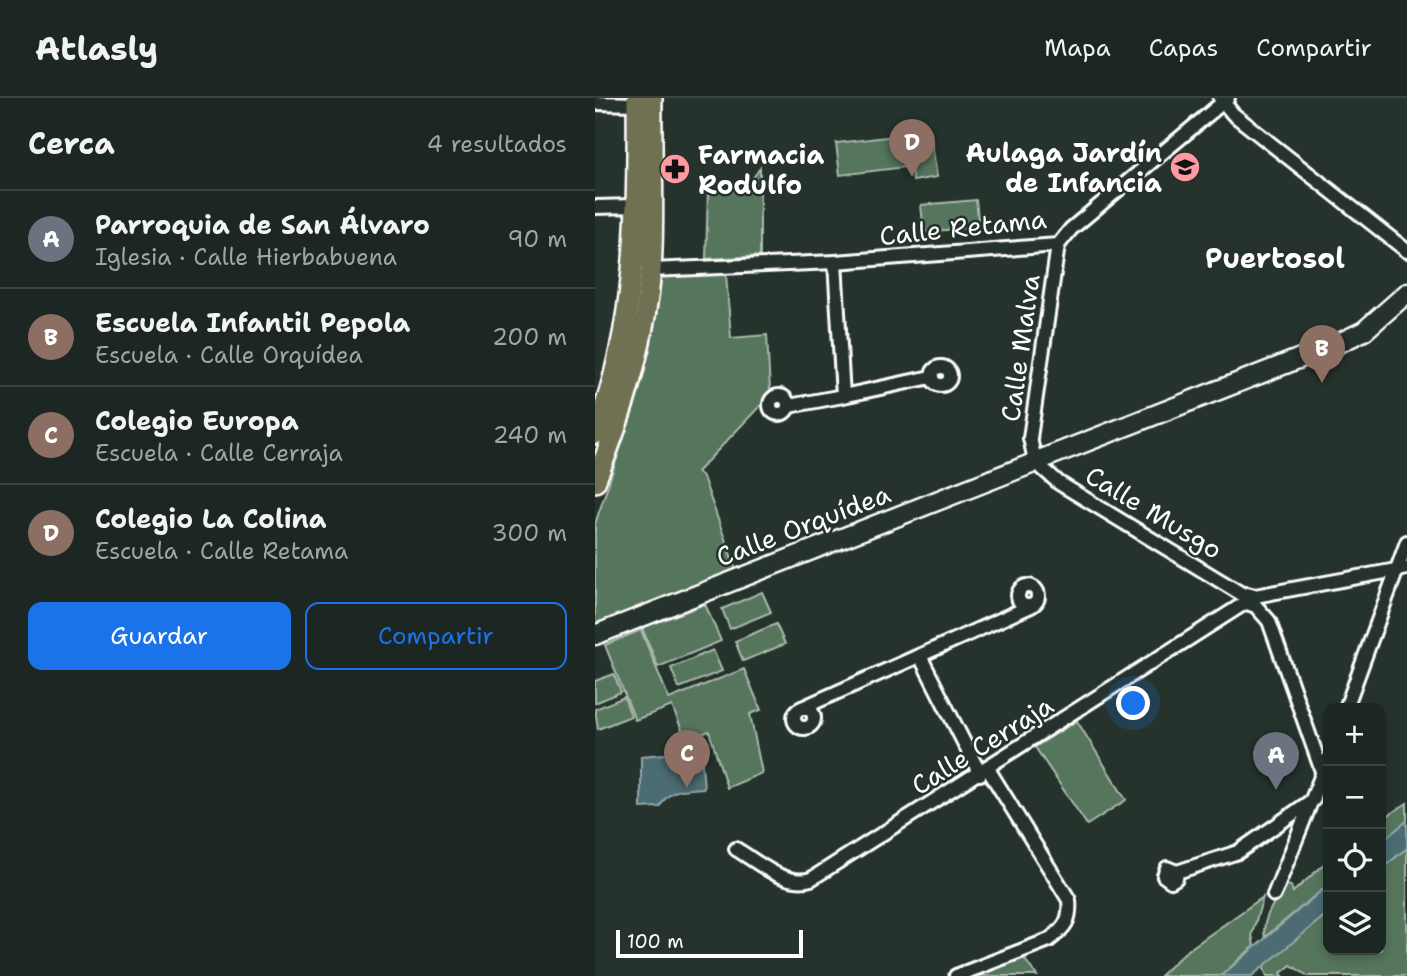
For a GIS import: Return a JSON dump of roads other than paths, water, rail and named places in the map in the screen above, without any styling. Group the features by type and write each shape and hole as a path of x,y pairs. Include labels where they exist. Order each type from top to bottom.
{"main road":[{"path":"595,434 601,400 631,298 642,100"},
{"path":"595,482 628,385 651,270 642,100"}],"street":[{"path":"595,103 642,100"},
{"name":"Calle Retama","path":"651,270 835,262 1058,245 1071,229 1224,100"},
{"path":"1224,100 1407,251"},
{"path":"595,206 636,206"},
{"name":"Calle Malva","path":"1037,462 1030,438 1058,245"},
{"path":"835,262 843,396"},
{"name":"Calle Orquídea","path":"595,635 1339,343 1364,331 1407,293"},
{"path":"789,406 931,377"},
{"name":"Calle Musgo","path":"1037,462 1059,482 1250,600 1269,621 1323,774"},
{"path":"1348,703 1403,568 1407,542"},
{"name":"Calle Cerraja","path":"736,849 786,879 801,882 811,878 984,771 1250,600 1403,568"},
{"path":"802,708 1031,606"},
{"path":"920,656 984,771 1069,900 1070,915 1062,930 1049,940 957,976"},
{"path":"1274,895 1323,774"},
{"path":"1177,872 1238,852 1314,799"}],"water":[{"path":"701,751 704,788 678,791 668,796 660,807 641,808 641,756"},
{"path":"1407,821 1407,848 1386,865 1386,838"},
{"path":"1323,889 1323,917 1252,976 1221,976"}],"place":[{"name":"Aulaga Jardín de Infancia","path":"1185,167"},
{"name":"Farmacia Rodulfo","path":"675,169"},
{"name":"Colegio La Colina","path":"912,177"},
{"name":"Escuela Infantil Pepola","path":"1322,383"},
{"name":"Colegio Europa","path":"687,788"},
{"name":"Parroquia de San Álvaro","path":"1276,790"}],"district":[{"name":"Puertosol","path":"1275,258"}]}
